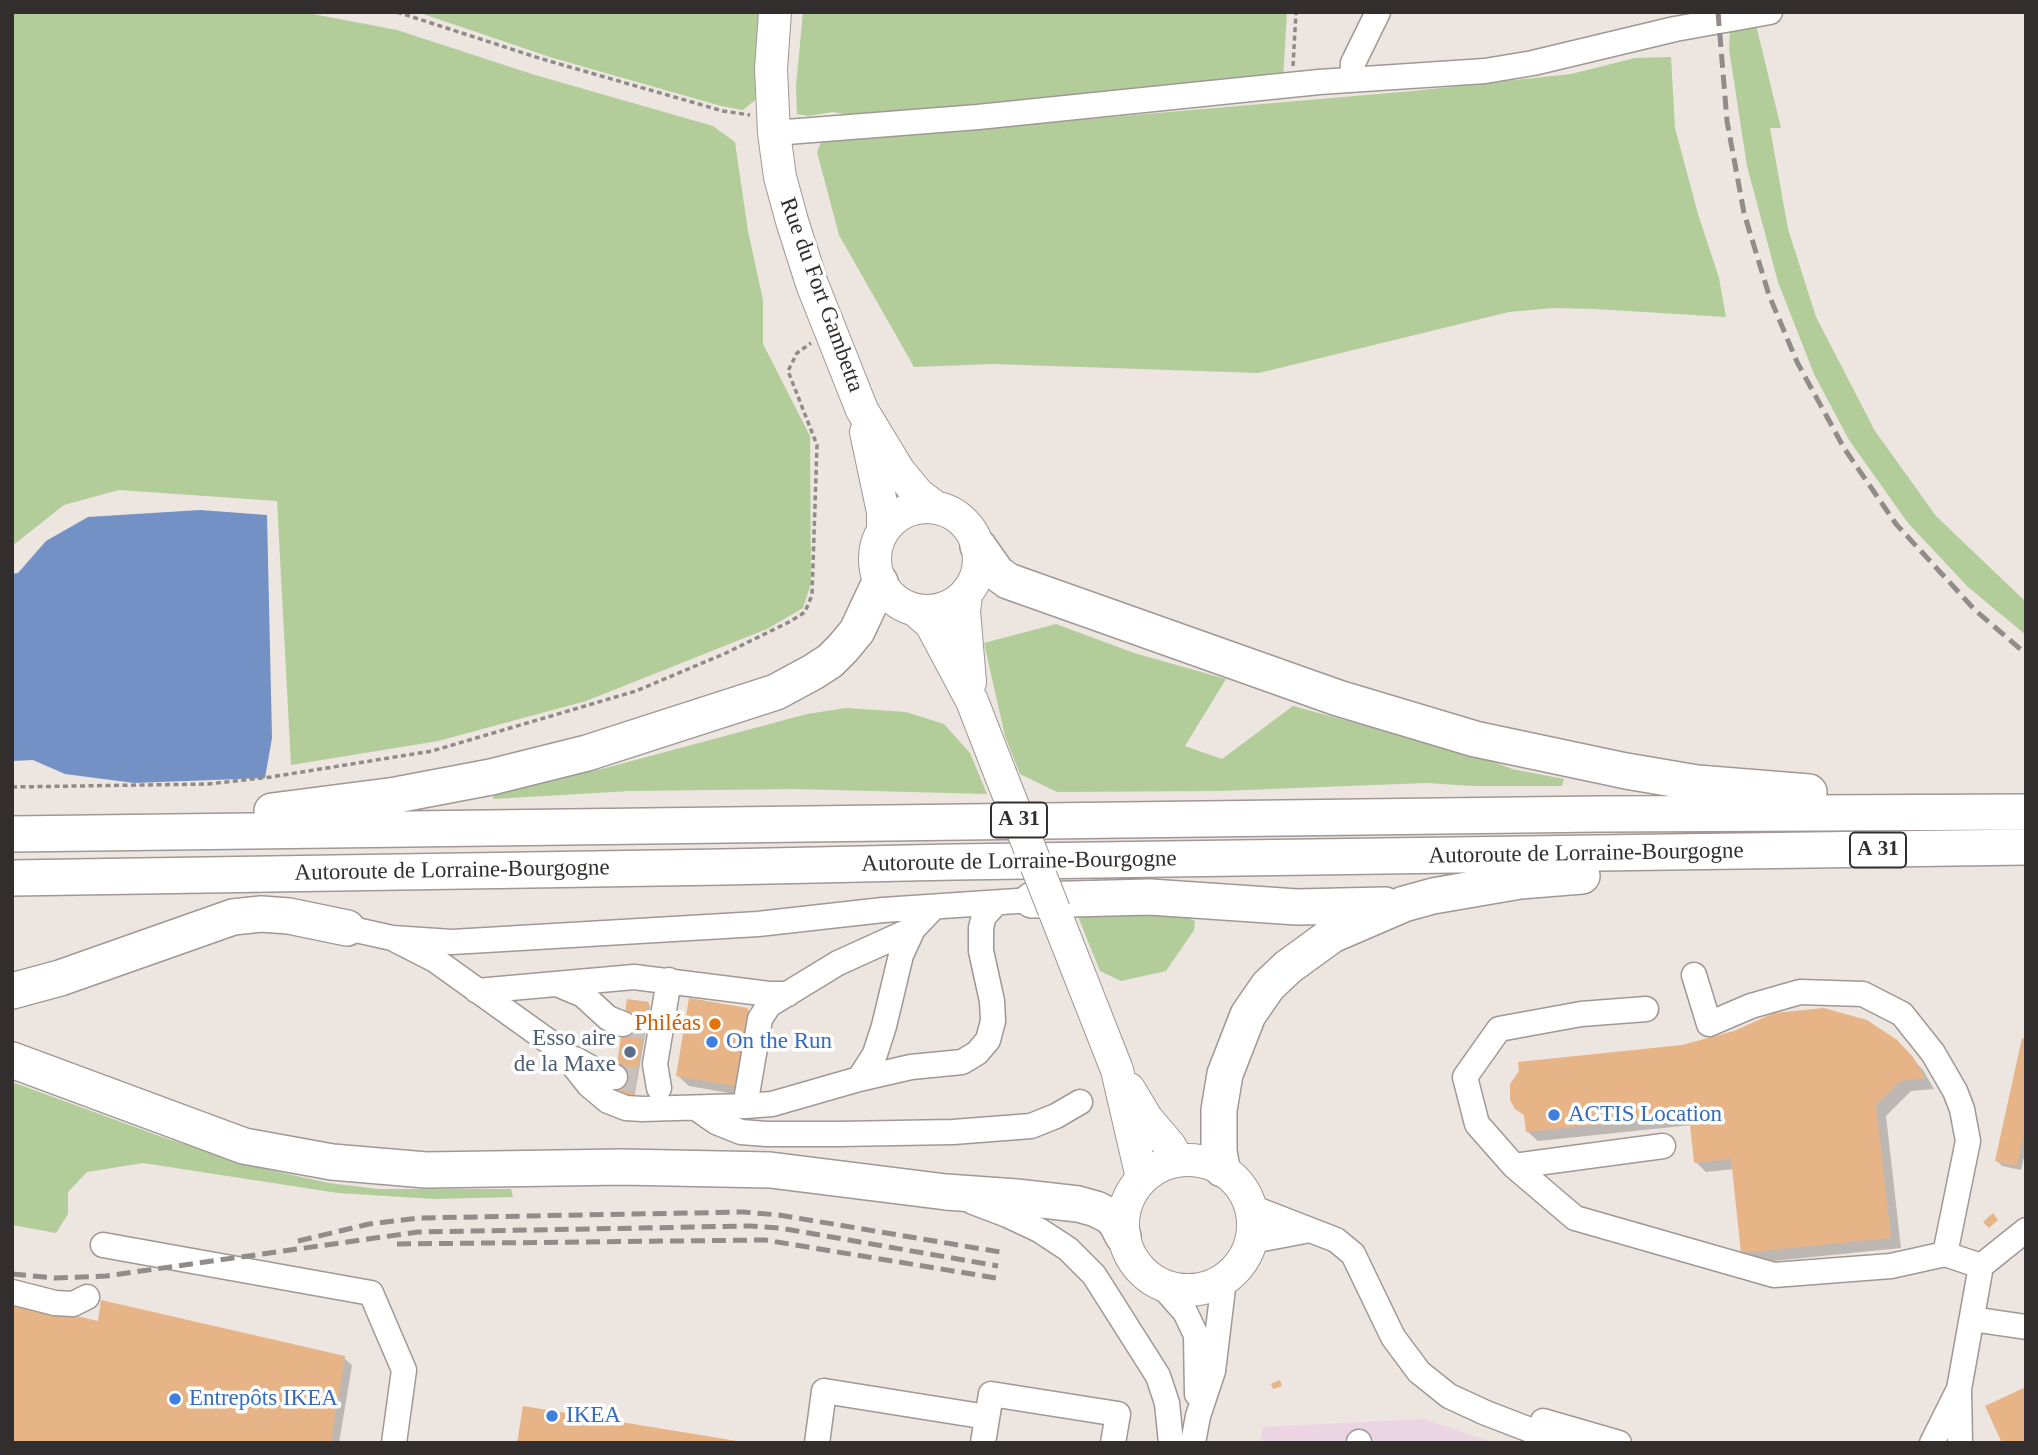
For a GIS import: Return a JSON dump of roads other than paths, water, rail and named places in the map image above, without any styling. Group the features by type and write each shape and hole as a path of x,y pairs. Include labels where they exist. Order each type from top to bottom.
{"highway":[{"path":"978,546 997,573 1008,581 1338,698 1475,739 1697,783 1857,795 1912,811"},
{"path":"202,831 231,813 276,811 396,796 491,777 587,753 776,692 821,667 843,648 857,631 880,582"},
{"name":"Autoroute de Lorraine-Bourgogne","path":"12,834 1912,811 2026,813"},
{"name":"Autoroute de Lorraine-Bourgogne","path":"12,878 2026,847"},
{"path":"1222,1169 1219,1111 1225,1074 1248,1015 1268,986 1332,935 1404,904 1433,896 1520,881 1679,869 1730,853"},
{"path":"1043,905 1150,897 1297,907 1404,904"},
{"path":"12,991 60,978 233,917 261,914 289,916 347,928"},
{"path":"12,1060 244,1146 332,1162 426,1170 722,1167 771,1170 1087,1207 1108,1215 1123,1236"}],"main road":[{"name":"Rue du Fort Gambetta","path":"775,12 771,69 780,177 812,284 862,410 899,471 918,494 934,506"},
{"name":"Rue du Fort Gambetta","path":"862,410 883,512 883,530"},
{"path":"919,506 934,506 950,511 972,532 978,546 979,564 975,580 965,595 951,606 933,611 915,610 901,605 888,595 874,565 875,547 892,518 919,506"},
{"path":"965,595 966,645 972,701"},
{"path":"915,610 931,624 972,701 1000,773 1043,905 1117,1070 1147,1119 1178,1160"},
{"path":"1117,1070 1142,1178"},
{"path":"1178,1160 1208,1163 1222,1169 1235,1179 1245,1192 1251,1207 1254,1224 1252,1241 1246,1256 1237,1270 1210,1287 1179,1291 1163,1287 1137,1266 1128,1252 1123,1236 1123,1215 1130,1195 1142,1178 1159,1166 1178,1160"}],"street":[{"path":"1353,80 1353,63 1378,12"},
{"path":"774,126 978,117 1291,85 1485,71 1533,63 1675,29 1770,12"},
{"path":"562,1051 590,1085 608,1101 626,1108 642,1110 772,1104 911,1067 962,1062 977,1053 988,1040 993,1021 992,1001 981,951 981,928 985,916 996,903"},
{"path":"347,928 392,938 452,942 758,925 883,910 996,903 1043,905"},
{"path":"859,1079 875,1054 901,955 913,929 933,908"},
{"path":"745,1106 760,1019 769,1005 838,963 913,929"},
{"path":"392,938 435,960 562,1051 602,1074 636,1082 741,1132 953,1132 1031,1126 1080,1102"},
{"path":"1694,975 1709,1024 1751,1006 1800,992 1863,994 1902,1014 1933,1053 1955,1091 1962,1109 1968,1141 1945,1254"},
{"path":"477,991 634,977 769,994 788,993"},
{"path":"636,1082 655,1064 643,1027 669,980"},
{"path":"556,984 583,995 608,1018 643,1027"},
{"path":"1646,1009 1581,1014 1499,1029 1465,1077 1476,1124 1514,1166 1575,1218 1774,1275 1891,1266 1945,1254 1981,1266"},
{"path":"1514,1166 1663,1146"},
{"path":"946,1192 1030,1225 1068,1249 1088,1268 1106,1291 1158,1376 1167,1403 1171,1443"},
{"path":"1251,1207 1336,1240 1353,1254 1394,1338 1419,1373 1449,1396 1564,1443"},
{"path":"1252,1241 1311,1230"},
{"path":"1960,1443 1959,1390 1981,1266 2026,1230"},
{"path":"103,1245 371,1293 404,1370 394,1443"},
{"path":"1193,1443 1198,1416 1213,1371 1224,1280"},
{"path":"1163,1287 1185,1312 1196,1335 1198,1416"},
{"path":"12,1292 55,1303 73,1304 87,1297"},
{"path":"1972,1319 2026,1327"},
{"path":"1932,1443 1959,1390"},
{"path":"817,1443 824,1391 988,1417"},
{"path":"983,1443 991,1394 1118,1414 1113,1443"},
{"path":"1497,1417 1547,1422 1619,1443"}],"water":[{"path":"200,510 267,515 272,738 265,778 134,783 65,774 33,760 12,761 12,574 18,573 46,541 88,517"}],"tunnel":[{"path":"623,1024 645,1027"},
{"path":"615,1077 636,1080"}],"railway":[{"path":"1718,12 1727,121 1744,213 1769,295 1797,362 1844,448 1896,524 1975,610 2026,654"},
{"path":"298,1241 369,1224 419,1218 743,1212 779,1215 1000,1252"},
{"path":"12,1274 55,1278 106,1276 418,1232 750,1226 780,1228 998,1266"},
{"path":"397,1244 765,1240 996,1278"}],"place":[{"name":"Philéas","path":"715,1024"},
{"name":"On the Run","path":"712,1042"},
{"name":"Esso aire de la Maxe","path":"630,1052"},
{"name":"ACTIS Location","path":"1554,1115"},
{"name":"Entrepôts IKEA","path":"175,1399"},
{"name":"IKEA","path":"552,1416"}]}
